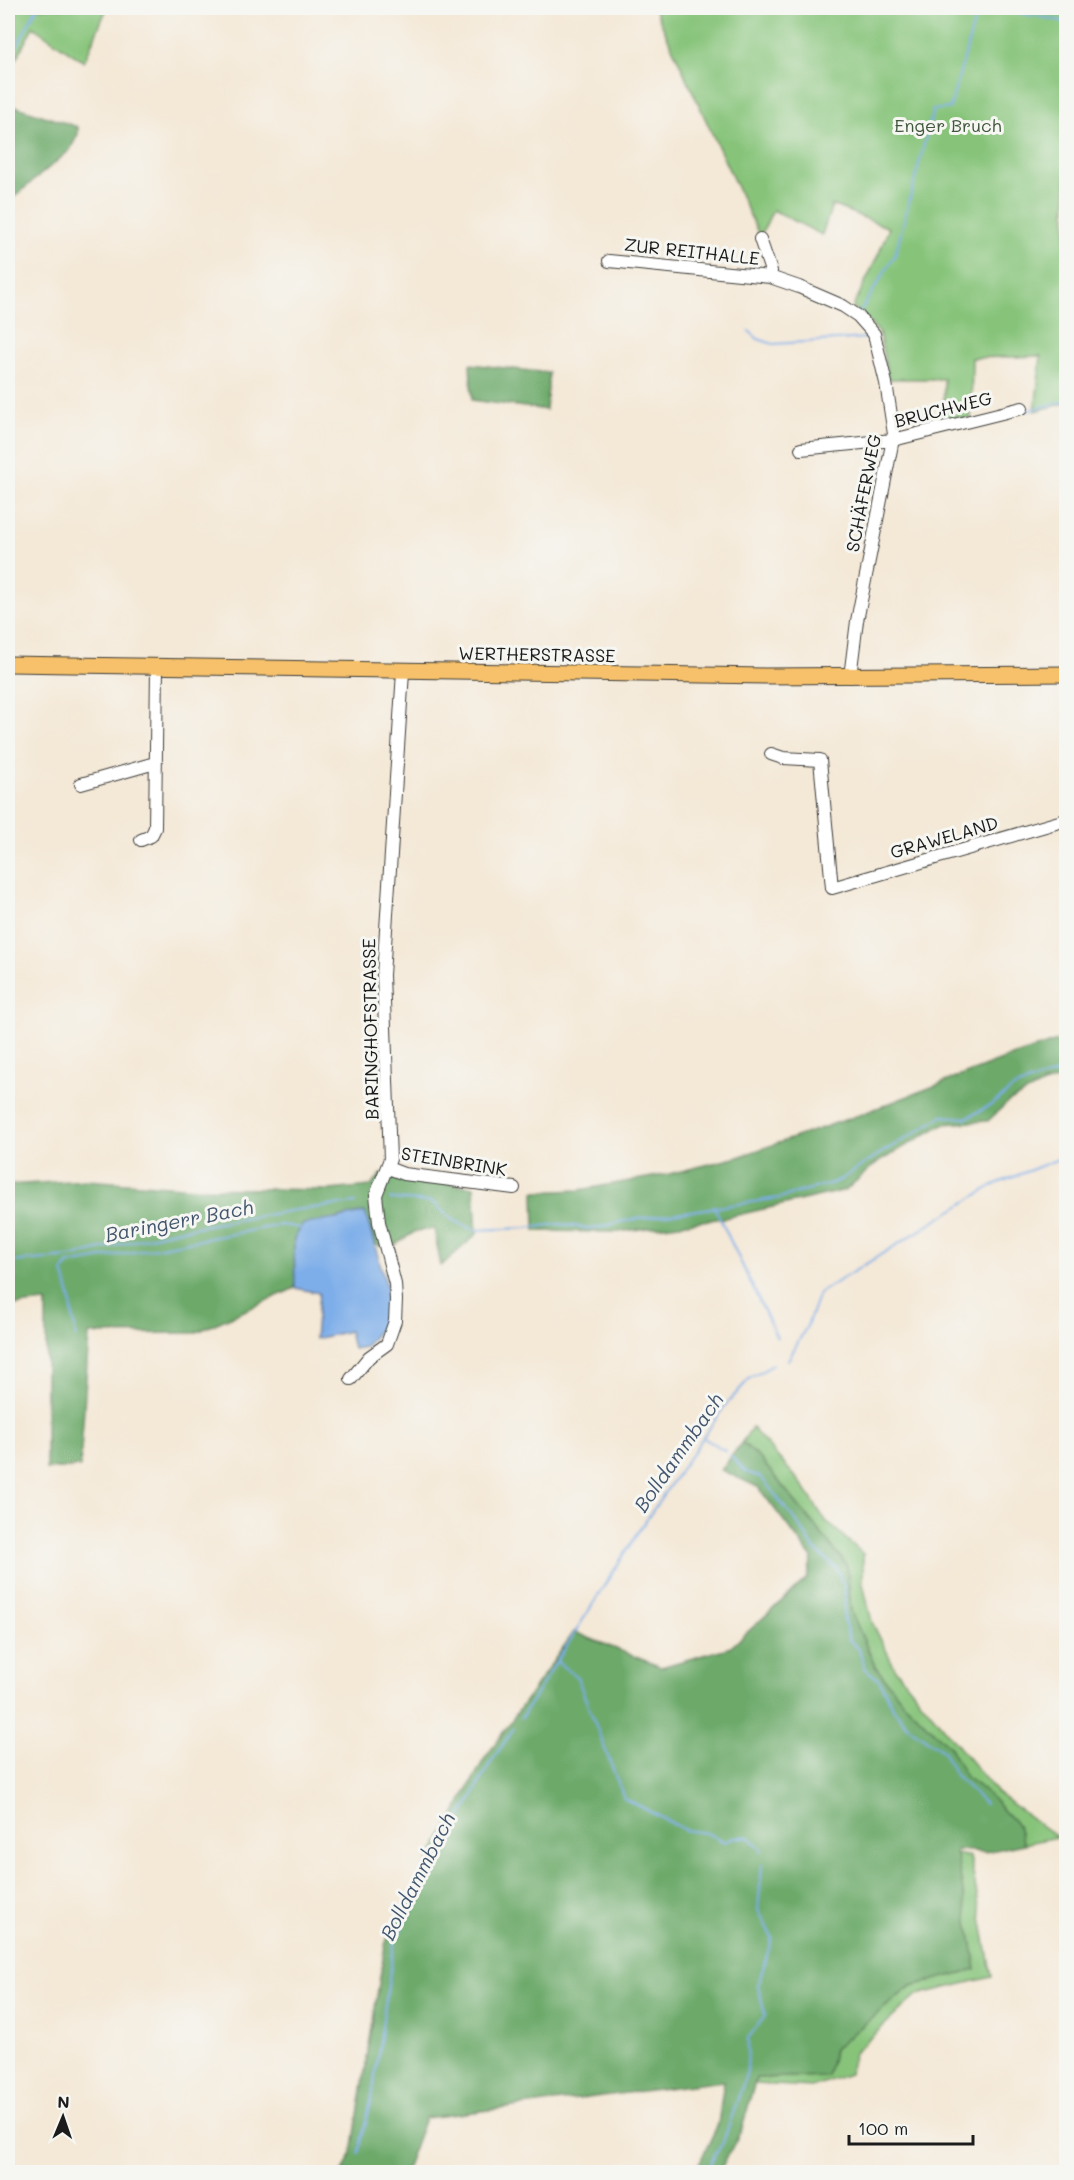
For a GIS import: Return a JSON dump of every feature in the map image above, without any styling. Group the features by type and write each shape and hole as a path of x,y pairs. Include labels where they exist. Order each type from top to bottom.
{"main road":[{"name":"WERTHERSTRASSE","path":"8,664 403,672 850,677 1066,674"}],"street":[{"path":"760,239 771,271 770,277"},
{"name":"ZUR REITHALLE","path":"609,261 770,277"},
{"name":"SCHÄFERWEG","path":"770,277 843,306 866,324 874,334 881,360 894,426 893,440 854,637 850,677"},
{"name":"BRUCHWEG","path":"801,449 893,440 1022,408"},
{"path":"141,840 151,836 155,828 157,667"},
{"name":"BARINGHOFSTRASSE","path":"351,1379 369,1357 387,1344 395,1321 395,1284 379,1222 376,1195 390,1160 383,975 403,672"},
{"name":"GRAWELAND","path":"771,754 783,758 820,760 832,888 1066,820"},
{"path":"81,784 155,763"},
{"name":"STEINBRINK","path":"388,1168 404,1174 514,1188"}],"green space":[{"path":"8,8 107,8 84,62 33,27 12,67 8,65"},
{"name":"Enger Bruch","path":"654,8 1066,8 1066,403 1035,411 1041,356 972,358 971,418 943,425 944,379 888,379 879,332 853,307 889,228 832,205 822,235 773,210 760,237"},
{"path":"8,104 78,127 78,134 70,150 8,202"},
{"path":"470,364 549,373 546,410 472,400"},
{"path":"1066,1038 1066,1077 1043,1084 1008,1102 988,1121 943,1124 875,1164 846,1190 725,1218 618,1232 535,1231 534,1192 579,1190 669,1174 738,1157"},
{"path":"381,1174 474,1187 477,1234 441,1266 434,1229 416,1231 390,1248 376,1245 364,1212 336,1219 294,1239 295,1288 195,1333 89,1334 80,1467 46,1469 46,1302 8,1306 8,1185 86,1180 196,1188 329,1190 371,1186"},
{"path":"752,1428 801,1483 825,1520 863,1554 863,1584 872,1622 896,1670 997,1793 1057,1837 1024,1844 1018,1826 985,1791 966,1777 949,1746 903,1702 875,1666 851,1611 847,1565 762,1461 742,1442"},
{"path":"742,1442 762,1461 847,1565 851,1611 875,1666 903,1702 949,1746 966,1777 985,1791 1018,1826 1024,1844 986,1852 956,1850 976,1969 911,1986 834,2049 827,2076 756,2078 742,2129 719,2172 695,2172 718,2124 724,2081 425,2118 405,2172 343,2172 352,2152 385,1945 390,1932 483,1761 574,1632 661,1667 731,1647 807,1578 812,1558 758,1487 721,1470"},
{"path":"956,1854 970,1857 992,1977 917,1995 854,2053 849,2074 812,2087 755,2084 756,2078 827,2076 834,2049 911,1986 976,1969"}],"water":[{"path":"365,1212 389,1294 388,1319 365,1347 353,1349 349,1331 315,1339 319,1293 295,1288 294,1239 303,1224"}],"waterway":[{"path":"8,63 37,8"},
{"path":"860,312 895,255 933,110 950,108 978,8"},
{"path":"994,8 1066,22"},
{"path":"749,331 758,339 773,344 867,338"},
{"path":"1026,411 1066,401"},
{"path":"390,1199 432,1202 454,1221 474,1230 560,1224 593,1229 624,1221 779,1198 839,1181 943,1116 966,1118 991,1105 1015,1087 1066,1070"},
{"name":"Bolldammbach","path":"788,1360 807,1326 819,1293 993,1185 1066,1156"},
{"name":"Baringerr Bach","path":"8,1262 70,1257 174,1231 295,1210 355,1203"},
{"name":"Bolldammbach","path":"714,1206 777,1338"},
{"path":"76,1337 70,1297 63,1271 69,1264 281,1225 301,1228"},
{"name":"Bolldammbach","path":"521,1718 642,1526 724,1407 750,1378 773,1365"},
{"path":"705,1439 726,1451"},
{"path":"730,1456 746,1472 761,1477 802,1529 814,1549 837,1569 845,1588 844,1620 849,1640 859,1649 865,1668 879,1680 895,1711 909,1727 944,1752 955,1775 985,1804"},
{"path":"557,1662 577,1677 624,1798 685,1830 706,1833 725,1842 734,1837 749,1837 762,1852"},
{"name":"Bolldammbach","path":"358,2154 372,2097 394,1943 489,1765 514,1728"},
{"path":"705,2172 723,2142 747,2072 748,2038 765,2016 758,1985 772,1938 758,1910 762,1865"}]}
